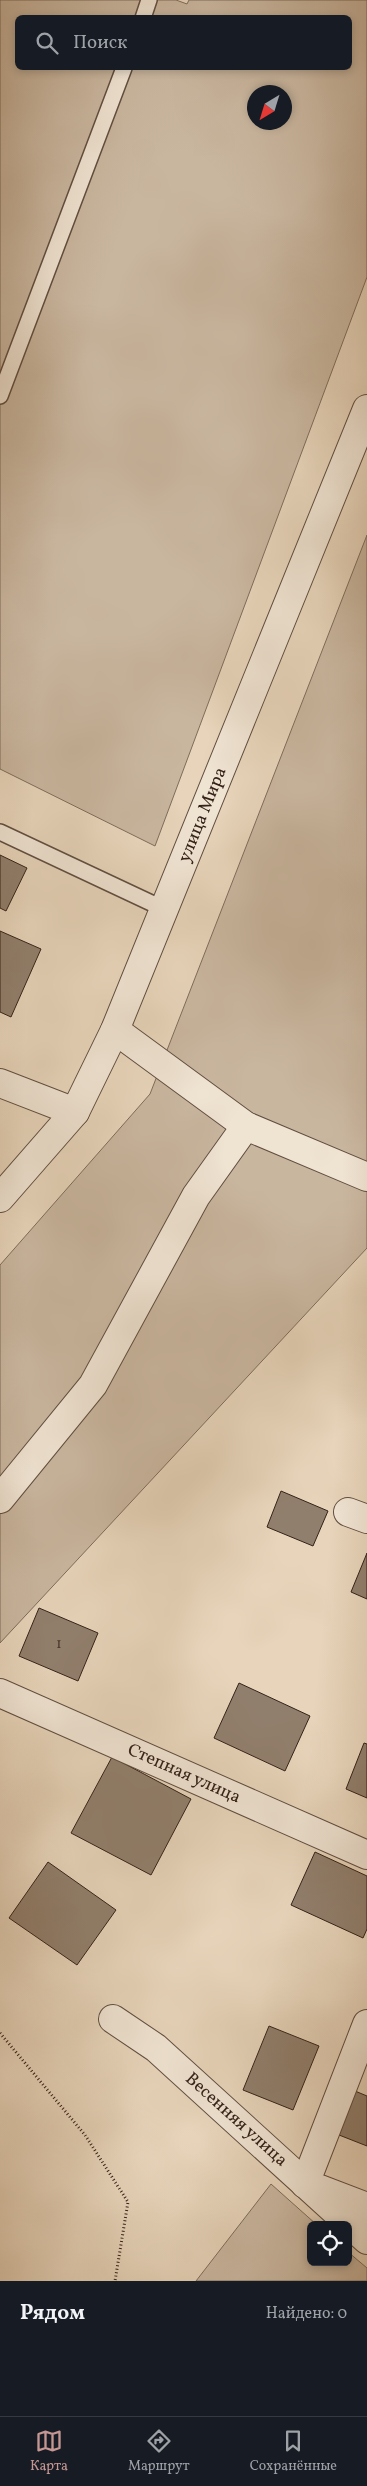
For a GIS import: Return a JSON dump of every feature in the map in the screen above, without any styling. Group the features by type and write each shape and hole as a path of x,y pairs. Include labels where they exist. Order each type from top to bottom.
{"street":[{"name":"улица Мира","path":"0,1198 74,1112 115,1030 367,409"},
{"path":"115,1030 246,1126 367,1177"},
{"path":"0,1083 74,1112"},
{"path":"0,1499 93,1385 196,1196 246,1126"},
{"name":"Степная улица","path":"0,1693 367,1856"},
{"name":"Весенняя улица","path":"113,2018 156,2048 305,2184 367,2207"},
{"path":"367,2024 305,2184 367,2240"}],"lane":[{"path":"143,15 149,0"},
{"path":"0,396 123,70"},
{"path":"0,832 164,909"}],"path":[{"path":"0,2033 85,2135 128,2202 115,2281"}],"shaded area":[{"path":"0,0 176,0 187,4 189,0 367,0 367,277 155,846 0,769"},
{"path":"367,535 367,1248 0,1643 0,1265 150,1094"},
{"path":"271,2184 313,2221 307,2221 307,2266 352,2266 352,2255 367,2268 367,2281 196,2281"}],"building":[{"path":"0,855 27,868 6,911 0,908"},
{"path":"0,931 41,949 11,1017 0,1012"},
{"path":"281,1491 328,1511 313,1546 267,1527"},
{"path":"367,1553 367,1599 351,1592"},
{"path":"39,1608 98,1633 78,1681 19,1656"},
{"path":"239,1683 310,1716 285,1771 214,1738"},
{"path":"364,1743 367,1744 367,1798 346,1789"},
{"path":"112,1757 191,1799 151,1875 71,1833"},
{"path":"315,1852 367,1876 367,1929 363,1938 291,1905"},
{"path":"48,1862 116,1910 77,1965 9,1918"},
{"path":"269,2026 319,2046 293,2110 243,2090"},
{"path":"355,2091 367,2096 367,2146 339,2135"}]}
